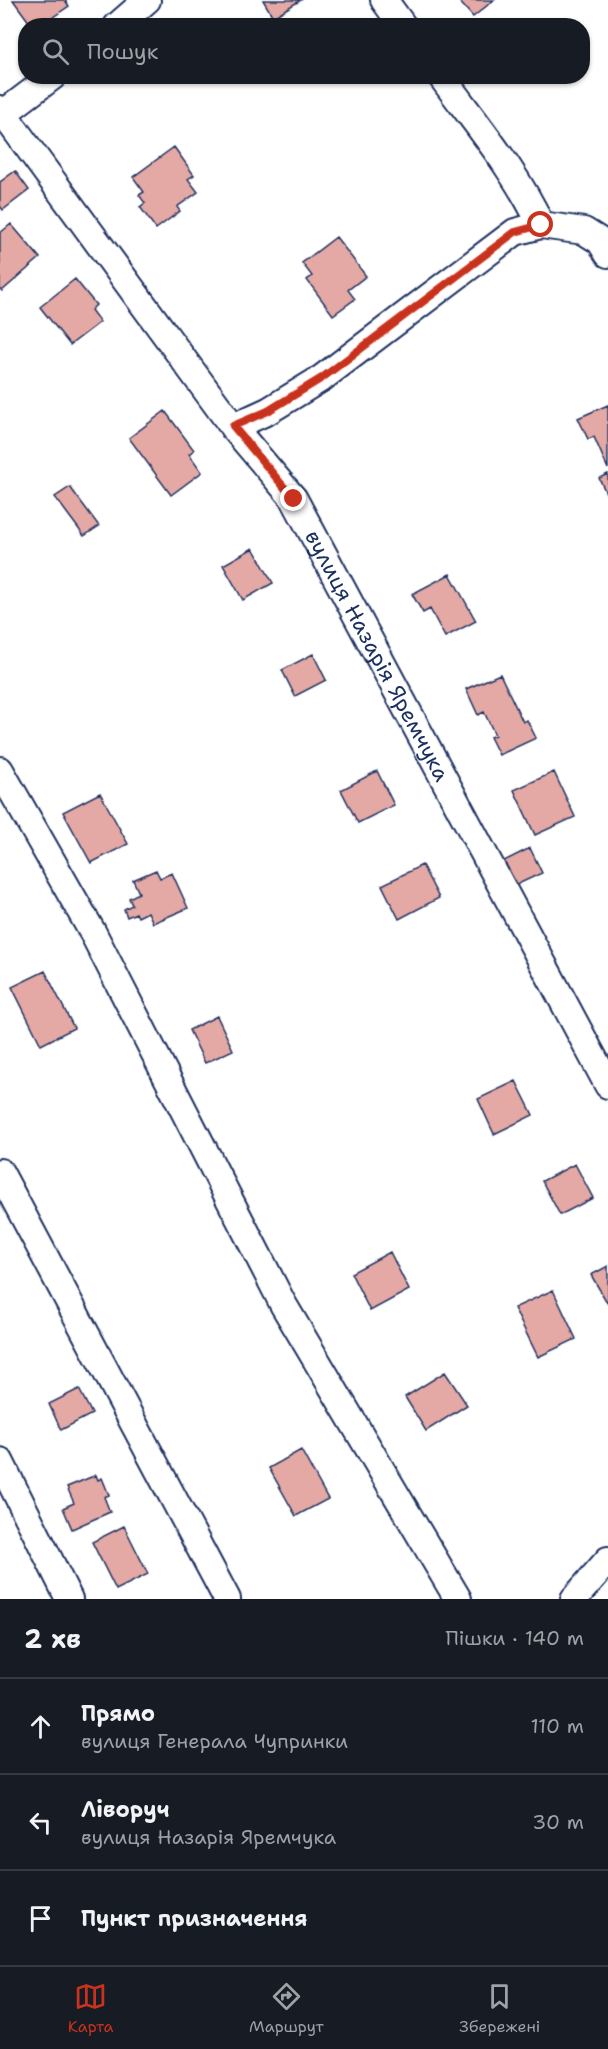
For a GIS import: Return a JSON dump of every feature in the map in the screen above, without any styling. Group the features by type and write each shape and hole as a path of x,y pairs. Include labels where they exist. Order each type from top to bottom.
{"street":[{"path":"126,18 147,0"},
{"path":"384,0 397,18"},
{"path":"1,113 42,84"},
{"path":"447,84 528,197 541,225"},
{"name":"вулиця Назарія Яремчука","path":"1,113 233,426 294,499 608,1085"},
{"path":"233,426 268,411 322,378 515,232 541,225 584,231 600,241 608,254"},
{"path":"0,770 93,933 283,1304 458,1599"},
{"path":"0,1172 227,1599"},
{"path":"0,1461 69,1599"},
{"path":"574,1599 608,1560"}],"building":[{"path":"13,0 65,0 69,6 52,18 26,18"},
{"path":"263,0 301,0 273,17"},
{"path":"458,0 494,0 473,17"},
{"path":"174,147 194,175 188,179 198,192 177,207 180,211 156,229 140,207 145,203 139,195 144,192 133,177"},
{"path":"15,171 29,190 3,210 0,206 0,182"},
{"path":"11,224 40,258 2,291 0,289 0,233"},
{"path":"336,237 366,276 348,290 355,299 333,315 307,280 312,276 302,263"},
{"path":"75,279 96,305 91,310 100,322 70,345 40,307"},
{"path":"608,405 608,469 594,437 588,439 578,418"},
{"path":"165,411 194,450 189,454 202,472 171,495 129,438"},
{"path":"608,474 608,497 599,478"},
{"path":"70,487 99,526 84,536 55,497"},
{"path":"253,548 273,583 243,600 223,565"},
{"path":"450,574 476,621 445,637 430,609 423,613 412,594"},
{"path":"313,654 326,680 295,696 282,670"},
{"path":"500,674 523,722 527,720 536,738 499,755 490,737 495,735 484,712 478,715 466,689"},
{"path":"377,771 394,805 358,823 341,790"},
{"path":"554,772 575,817 535,835 514,790"},
{"path":"100,793 128,844 91,863 63,812"},
{"path":"530,848 542,873 516,885 504,861"},
{"path":"422,865 439,898 399,919 382,885"},
{"path":"156,870 160,878 172,873 188,908 153,923 148,912 138,917 136,913 127,917 124,909 132,905 129,898 139,893 133,880"},
{"path":"45,971 74,1028 41,1045 12,987"},
{"path":"217,1016 233,1050 205,1063 189,1030"},
{"path":"516,1081 533,1115 494,1134 478,1099"},
{"path":"575,1164 593,1198 560,1215 542,1181"},
{"path":"390,1252 409,1290 370,1311 351,1273"},
{"path":"608,1266 608,1304 591,1275"},
{"path":"553,1290 576,1339 538,1357 514,1308"},
{"path":"445,1372 467,1405 426,1431 405,1397"},
{"path":"79,1389 92,1414 61,1430 49,1404"},
{"path":"301,1450 328,1499 296,1516 269,1468"},
{"path":"96,1475 98,1480 102,1478 109,1495 104,1497 110,1512 72,1529 63,1508 74,1503 67,1487"},
{"path":"124,1526 148,1574 116,1590 92,1542"}],"route":[{"path":"294,499 233,426 268,411 322,378 515,232 541,225"}]}
